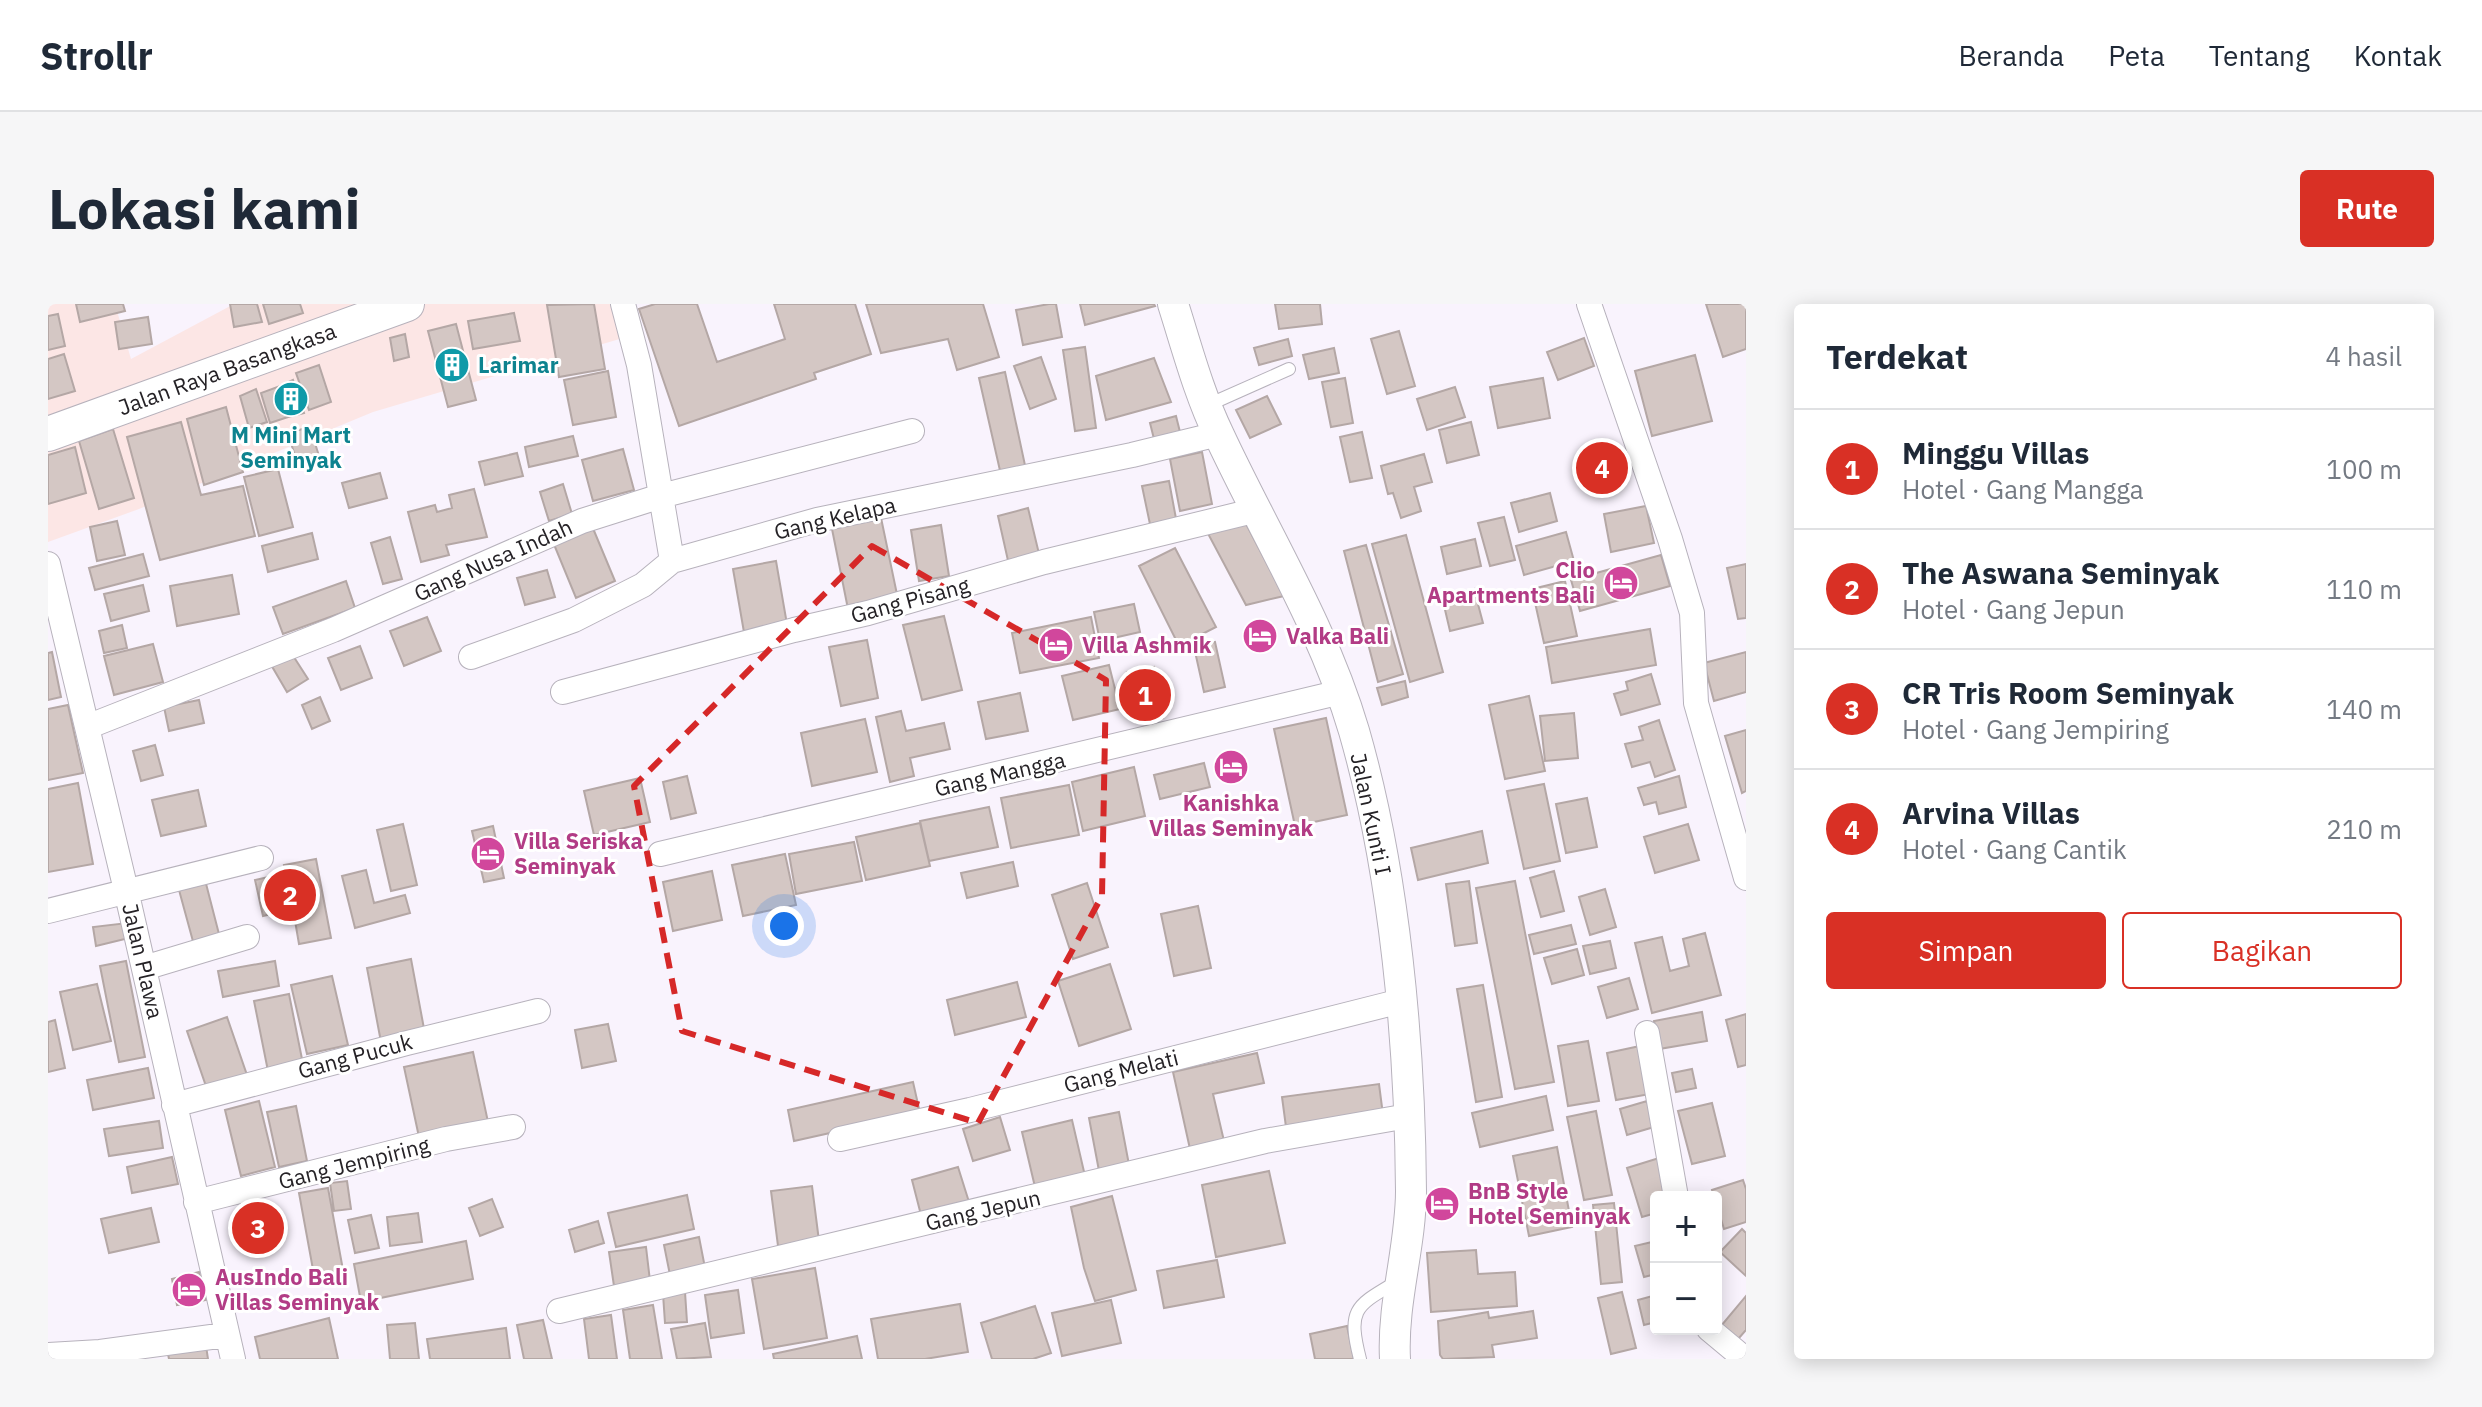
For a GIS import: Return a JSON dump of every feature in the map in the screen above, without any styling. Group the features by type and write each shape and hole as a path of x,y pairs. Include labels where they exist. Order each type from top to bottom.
{"main road":[{"name":"Jalan Raya Basangkasa","path":"48,434 407,304"}],"street":[{"path":"623,304 639,365 672,561"},
{"name":"Jalan Kunti I","path":"1173,304 1218,434 1314,624 1341,692 1354,731 1372,810 1387,890 1401,1001 1408,1116 1411,1194 1394,1329 1395,1359"},
{"path":"1589,304 1670,539 1692,613 1696,703 1746,878"},
{"name":"Gang Nusa Indah","path":"87,727 333,630 582,521 661,496 912,431"},
{"name":"Gang Kelapa","path":"471,657 574,620 643,585 672,561 817,520 1132,455 1218,434"},
{"name":"Gang Pisang","path":"563,692 868,613 1044,562 1257,510"},
{"name":"Jalan Plawa","path":"48,564 233,1359"},
{"name":"Gang Mangga","path":"660,854 1341,692"},
{"path":"48,911 261,858"},
{"path":"144,968 247,937"},
{"name":"Gang Melati","path":"840,1139 970,1110 1401,1001"},
{"name":"Gang Pucuk","path":"174,1105 377,1050 538,1011"},
{"path":"1647,1033 1675,1191"},
{"name":"Gang Jepun","path":"559,1311 1265,1141 1408,1116"},
{"name":"Gang Jempiring","path":"196,1202 446,1139 513,1127"},
{"path":"48,1355 100,1352 226,1335"},
{"path":"1716,1335 1745,1359"}],"lane":[{"path":"1207,406 1289,369"},
{"path":"1360,1359 1355,1338 1355,1313 1362,1303 1400,1279"}],"highlighted area":[{"path":"872,546 1106,680 1102,896 978,1123 682,1031 634,786"}],"shaded area":[{"path":"48,304 115,304 131,359 234,304 612,304 623,338 373,412 139,509 48,542"}],"building":[{"path":"76,304 123,304 125,311 80,322"},
{"path":"230,304 257,304 262,322 234,327"},
{"path":"263,304 300,304 303,313 269,324"},
{"path":"594,304 605,369 559,377 547,305"},
{"path":"655,304 697,304 717,362 785,339 774,304 855,304 871,354 814,373 816,379 679,426 639,309"},
{"path":"866,304 983,304 999,357 957,370 948,339 881,353"},
{"path":"1056,304 1062,337 1023,345 1016,310"},
{"path":"1080,304 1154,304 1155,306 1085,325"},
{"path":"1275,304 1320,304 1322,324 1279,329"},
{"path":"1706,304 1746,304 1746,349 1723,357"},
{"path":"514,313 520,341 473,349 468,321"},
{"path":"58,314 65,346 48,350 48,316"},
{"path":"148,317 152,344 119,349 115,322"},
{"name":"Larimar","path":"456,324 476,400 448,407 428,331"},
{"path":"1399,331 1415,386 1387,394 1371,339"},
{"path":"405,334 409,357 394,361 390,338"},
{"path":"1584,338 1594,366 1558,380 1547,352"},
{"path":"1288,339 1292,356 1259,365 1254,348"},
{"path":"1085,347 1096,428 1075,431 1063,350"},
{"path":"1334,348 1339,373 1309,379 1303,355"},
{"path":"64,354 75,391 48,399 48,359"},
{"path":"1695,355 1712,421 1652,436 1635,371"},
{"path":"1041,357 1056,399 1030,409 1014,366"},
{"path":"1154,358 1171,402 1106,420 1096,376"},
{"path":"319,365 331,402 309,410 296,373"},
{"path":"608,371 616,417 573,425 564,380"},
{"path":"1005,372 1026,470 1001,475 979,378"},
{"path":"1345,378 1353,423 1331,427 1322,382"},
{"path":"1543,378 1550,418 1498,428 1490,387"},
{"name":"M Mini Mart Seminyak","path":"293,380 304,413 288,417 280,386"},
{"path":"280,386 288,417 270,423 261,393"},
{"path":"1455,387 1465,417 1427,430 1417,399"},
{"path":"256,389 267,422 249,428 240,396"},
{"path":"1267,396 1281,424 1250,438 1236,410"},
{"path":"226,407 243,472 204,485 187,419"},
{"path":"1176,416 1181,436 1155,443 1150,423"},
{"path":"181,422 201,495 243,486 255,536 160,560 127,437"},
{"path":"1471,422 1479,455 1447,463 1439,430"},
{"path":"310,427 319,456 297,463 288,433"},
{"path":"113,429 134,498 99,509 79,441"},
{"path":"1362,432 1372,478 1350,482 1340,437"},
{"path":"573,436 578,456 529,467 525,447"},
{"path":"75,447 86,493 48,504 48,455"},
{"path":"1618,448 1623,483 1586,487 1581,453"},
{"path":"623,449 634,490 593,501 582,460"},
{"path":"1202,452 1212,504 1180,511 1170,459"},
{"path":"517,453 523,476 485,485 479,462"},
{"path":"1424,454 1432,482 1414,487 1421,511 1401,518 1393,493 1388,494 1381,466"},
{"path":"278,469 293,527 259,536 244,477"},
{"path":"380,473 387,498 349,508 342,483"},
{"path":"1169,481 1177,524 1151,529 1142,486"},
{"path":"563,484 572,514 549,521 540,492"},
{"path":"474,489 487,537 446,545 449,555 421,562 408,512 435,505 437,512 452,508 449,495"},
{"path":"1550,493 1557,521 1519,532 1511,503"},
{"path":"1646,506 1654,543 1611,552 1604,514"},
{"path":"1028,508 1040,558 1009,565 998,516"},
{"path":"880,513 899,604 849,614 831,524"},
{"path":"1504,517 1515,560 1490,566 1478,523"},
{"path":"1243,518 1284,596 1246,605 1205,528"},
{"path":"117,521 125,555 97,561 90,527"},
{"path":"941,525 949,576 919,581 911,530"},
{"path":"592,526 615,581 576,598 553,542"},
{"path":"1566,532 1574,561 1524,575 1516,546"},
{"path":"312,533 318,559 268,572 262,546"},
{"path":"1406,535 1443,672 1410,682 1372,544"},
{"path":"390,537 402,579 383,584 371,543"},
{"path":"1475,539 1481,566 1447,574 1441,547"},
{"path":"1366,545 1403,674 1378,682 1344,551"},
{"path":"1175,548 1216,627 1179,646 1139,566"},
{"path":"143,554 149,576 95,590 89,568"},
{"name":"Clio Apartments Bali","path":"1661,555 1670,586 1580,611 1571,580"},
{"path":"776,561 788,630 745,638 733,569"},
{"path":"1746,564 1746,618 1738,619 1727,568"},
{"path":"547,570 555,597 525,605 517,578"},
{"path":"232,575 239,614 177,626 170,586"},
{"path":"346,581 355,608 283,634 273,607"},
{"path":"1565,581 1577,636 1544,643 1532,589"},
{"path":"143,585 149,611 111,621 104,594"},
{"path":"1474,589 1483,623 1450,631 1442,597"},
{"path":"1134,604 1140,632 1100,641 1094,612"},
{"path":"944,616 962,690 922,700 903,625"},
{"path":"427,617 441,651 404,666 390,631"},
{"name":"Villa Ashmik","path":"1091,617 1099,658 1020,673 1012,633"},
{"path":"122,625 127,648 104,653 99,631"},
{"path":"1650,629 1656,665 1552,683 1546,647"},
{"path":"867,640 878,698 841,706 829,647"},
{"path":"1215,642 1225,687 1204,692 1194,647"},
{"path":"153,644 163,682 114,695 104,656"},
{"path":"360,646 372,678 341,690 328,658"},
{"path":"290,651 308,679 287,692 270,663"},
{"path":"52,652 61,697 48,700 48,653"},
{"path":"1746,652 1746,692 1714,701 1704,663"},
{"path":"1109,665 1120,709 1073,720 1062,676"},
{"path":"1154,667 1163,718 1136,722 1127,672"},
{"path":"1651,674 1660,704 1621,715 1614,694 1628,690 1626,682"},
{"path":"1405,681 1408,697 1382,705 1377,688"},
{"path":"1020,693 1028,731 986,739 978,702"},
{"path":"1529,696 1545,771 1505,779 1489,705"},
{"path":"320,697 330,721 312,729 302,705"},
{"path":"199,700 204,723 169,731 164,707"},
{"path":"68,705 83,773 48,780 48,709"},
{"path":"901,711 906,731 944,723 950,749 910,758 914,776 890,782 876,717"},
{"path":"1574,713 1578,758 1545,761 1540,716"},
{"path":"1326,718 1347,815 1295,826 1274,729"},
{"path":"865,719 877,772 812,786 801,733"},
{"path":"1659,720 1675,770 1655,777 1650,762 1632,767 1625,744 1643,740 1639,727"},
{"path":"1746,730 1746,791 1742,793 1725,736"},
{"path":"155,745 163,775 141,781 133,751"},
{"path":"1204,763 1210,787 1160,799 1154,775"},
{"path":"1134,767 1145,816 1083,831 1072,782"},
{"path":"687,776 696,813 671,819 663,782"},
{"path":"1679,776 1686,807 1659,814 1656,802 1644,805 1638,788"},
{"path":"640,778 650,822 594,835 584,791"},
{"path":"78,783 93,864 48,872 48,789"},
{"path":"1544,784 1560,861 1524,869 1507,791"},
{"path":"1069,785 1079,835 1011,848 1001,798"},
{"path":"198,790 206,826 161,836 152,800"},
{"path":"1587,798 1597,847 1566,853 1556,804"},
{"path":"989,807 998,847 929,861 920,821"},
{"path":"920,823 930,866 866,880 856,837"},
{"path":"403,824 417,885 391,891 377,830"},
{"path":"1688,824 1699,860 1655,873 1644,837"},
{"name":"Villa Seriska Seminyak","path":"493,826 504,878 484,882 472,831"},
{"path":"1482,831 1488,863 1418,880 1411,848"},
{"path":"854,842 862,881 796,894 789,854"},
{"path":"785,854 796,905 743,916 732,865"},
{"path":"316,859 331,938 299,944 293,909 263,916 255,880 286,873 284,865"},
{"path":"1013,862 1018,886 967,898 961,873"},
{"path":"366,870 374,903 405,895 410,913 355,928 342,876"},
{"path":"712,871 722,920 673,931 663,882"},
{"path":"1554,871 1564,911 1541,917 1530,878"},
{"path":"203,872 220,938 194,945 176,879"},
{"path":"1469,881 1477,943 1455,946 1446,884"},
{"path":"1515,881 1554,1082 1515,1089 1476,888"},
{"path":"1087,883 1108,947 1073,959 1052,895"},
{"path":"1605,889 1616,927 1590,935 1579,897"},
{"path":"1198,906 1211,968 1174,976 1161,914"},
{"path":"127,923 129,938 96,946 93,927"},
{"path":"1571,925 1576,944 1534,954 1529,935"},
{"path":"1705,933 1721,995 1652,1013 1635,943 1662,937 1670,971 1689,966 1683,939"},
{"path":"1610,941 1616,968 1590,974 1583,946"},
{"path":"1577,949 1584,975 1552,984 1544,958"},
{"path":"411,959 425,1034 381,1042 367,968"},
{"path":"126,961 145,1057 119,1062 100,966"},
{"path":"275,961 279,986 223,997 218,971"},
{"path":"1110,964 1131,1029 1079,1046 1058,981"},
{"path":"332,976 348,1045 307,1054 291,985"},
{"path":"1629,978 1638,1009 1607,1018 1598,987"},
{"path":"1017,982 1026,1017 955,1035 947,1000"},
{"path":"97,984 111,1041 73,1050 60,992"},
{"path":"1483,985 1502,1097 1476,1102 1457,989"},
{"path":"289,994 303,1064 268,1071 254,1001"},
{"path":"1702,1012 1707,1041 1659,1049 1654,1021"},
{"path":"1746,1014 1746,1065 1738,1067 1726,1020"},
{"path":"227,1017 248,1078 208,1092 187,1031"},
{"path":"55,1020 65,1068 48,1072 48,1022"},
{"path":"608,1024 616,1061 582,1068 575,1030"},
{"path":"1588,1041 1599,1101 1568,1106 1558,1046"},
{"path":"1640,1046 1650,1094 1616,1100 1607,1053"},
{"path":"473,1052 488,1122 419,1137 404,1067"},
{"path":"1257,1053 1264,1083 1213,1094 1224,1141 1190,1149 1173,1072"},
{"path":"148,1068 154,1098 93,1110 87,1080"},
{"path":"1692,1069 1696,1088 1676,1092 1672,1073"},
{"path":"913,1082 920,1113 794,1141 788,1110"},
{"path":"1379,1084 1383,1115 1286,1127 1282,1097"},
{"path":"1546,1096 1553,1130 1480,1147 1472,1113"},
{"path":"259,1101 275,1167 241,1176 225,1110"},
{"path":"1647,1101 1654,1127 1627,1135 1620,1109"},
{"path":"1712,1103 1725,1156 1692,1164 1678,1111"},
{"path":"296,1106 307,1161 279,1167 267,1112"},
{"path":"1596,1111 1612,1195 1584,1200 1567,1117"},
{"path":"1119,1112 1130,1170 1100,1176 1089,1118"},
{"path":"1000,1117 1010,1150 973,1161 963,1129"},
{"path":"1072,1120 1085,1176 1035,1187 1022,1132"},
{"path":"159,1121 163,1148 109,1156 104,1129"},
{"path":"1557,1147 1572,1227 1529,1236 1513,1156"},
{"path":"172,1157 178,1184 132,1193 127,1167"},
{"path":"1659,1158 1669,1191 1650,1191 1650,1215 1642,1217 1627,1168"},
{"path":"958,1167 969,1202 921,1215 912,1180"},
{"path":"1269,1171 1285,1243 1216,1257 1202,1185"},
{"path":"1743,1180 1746,1222 1724,1229 1722,1191 1712,1190"},
{"path":"347,1181 351,1209 334,1211 330,1183"},
{"path":"812,1186 819,1241 778,1246 771,1191"},
{"path":"328,1188 343,1270 314,1275 299,1193"},
{"path":"687,1195 694,1229 616,1247 608,1213"},
{"path":"1112,1196 1136,1290 1095,1301 1084,1268 1071,1207"},
{"path":"492,1199 503,1227 480,1236 469,1208"},
{"path":"1614,1203 1622,1282 1601,1284 1593,1205"},
{"path":"273,1205 280,1243 245,1251 236,1213"},
{"path":"151,1208 159,1242 109,1253 101,1219"},
{"path":"418,1213 422,1242 390,1246 387,1217"},
{"path":"371,1215 379,1248 355,1253 348,1220"},
{"path":"598,1221 604,1243 575,1252 569,1230"},
{"path":"1742,1229 1746,1233 1746,1276 1722,1254 1722,1250"},
{"path":"699,1237 706,1273 671,1280 664,1245"},
{"path":"466,1241 473,1279 361,1302 354,1264"},
{"path":"1650,1242 1650,1276 1644,1277 1635,1246"},
{"path":"646,1247 650,1281 614,1286 609,1252"},
{"path":"1476,1250 1478,1274 1515,1272 1517,1306 1431,1312 1427,1253"},
{"path":"1217,1260 1224,1297 1164,1308 1157,1271"},
{"path":"815,1268 827,1338 764,1349 752,1279"},
{"name":"AusIndo Bali Villas Seminyak","path":"199,1272 206,1300 177,1305 172,1279"},
{"path":"738,1290 744,1333 711,1338 705,1295"},
{"path":"685,1292 687,1322 665,1323 663,1294"},
{"path":"1622,1292 1636,1348 1611,1354 1598,1298"},
{"path":"1746,1296 1746,1330 1732,1346 1719,1335 1722,1335 1722,1325"},
{"path":"1650,1297 1650,1324 1644,1325 1638,1300"},
{"path":"1111,1300 1121,1343 1062,1356 1052,1313"},
{"path":"960,1304 968,1352 925,1359 878,1359 871,1319"},
{"path":"653,1305 662,1359 630,1359 623,1310"},
{"path":"1035,1306 1051,1353 1033,1359 992,1359 981,1323"},
{"path":"1533,1311 1537,1338 1492,1345 1494,1357 1443,1359 1440,1355 1438,1321 1488,1312 1489,1318"},
{"path":"611,1315 617,1359 589,1359 584,1319"},
{"path":"329,1318 338,1359 260,1359 255,1337"},
{"path":"543,1320 552,1359 524,1359 517,1325"},
{"path":"415,1323 419,1359 390,1359 387,1325"},
{"path":"705,1323 711,1357 677,1359 671,1329"},
{"path":"1347,1326 1354,1359 1315,1359 1310,1334"},
{"path":"506,1328 510,1359 430,1359 427,1339"},
{"path":"857,1336 862,1359 774,1359 773,1354"},
{"path":"206,1346 208,1359 169,1359 168,1354"}],"place":[{"name":"Larimar","path":"452,365"},
{"name":"M Mini Mart Seminyak","path":"291,399"},
{"name":"Arvina Villas","path":"1602,468"},
{"name":"Clio Apartments Bali","path":"1621,583"},
{"name":"Valka Bali","path":"1260,636"},
{"name":"Villa Ashmik","path":"1056,645"},
{"name":"Minggu Villas","path":"1145,695"},
{"name":"Kanishka Villas Seminyak","path":"1231,767"},
{"name":"Villa Seriska Seminyak","path":"488,854"},
{"name":"The Aswana Seminyak","path":"290,895"},
{"name":"BnB Style Hotel Seminyak","path":"1442,1204"},
{"name":"CR Tris Room Seminyak","path":"258,1228"},
{"name":"AusIndo Bali Villas Seminyak","path":"189,1290"}]}
